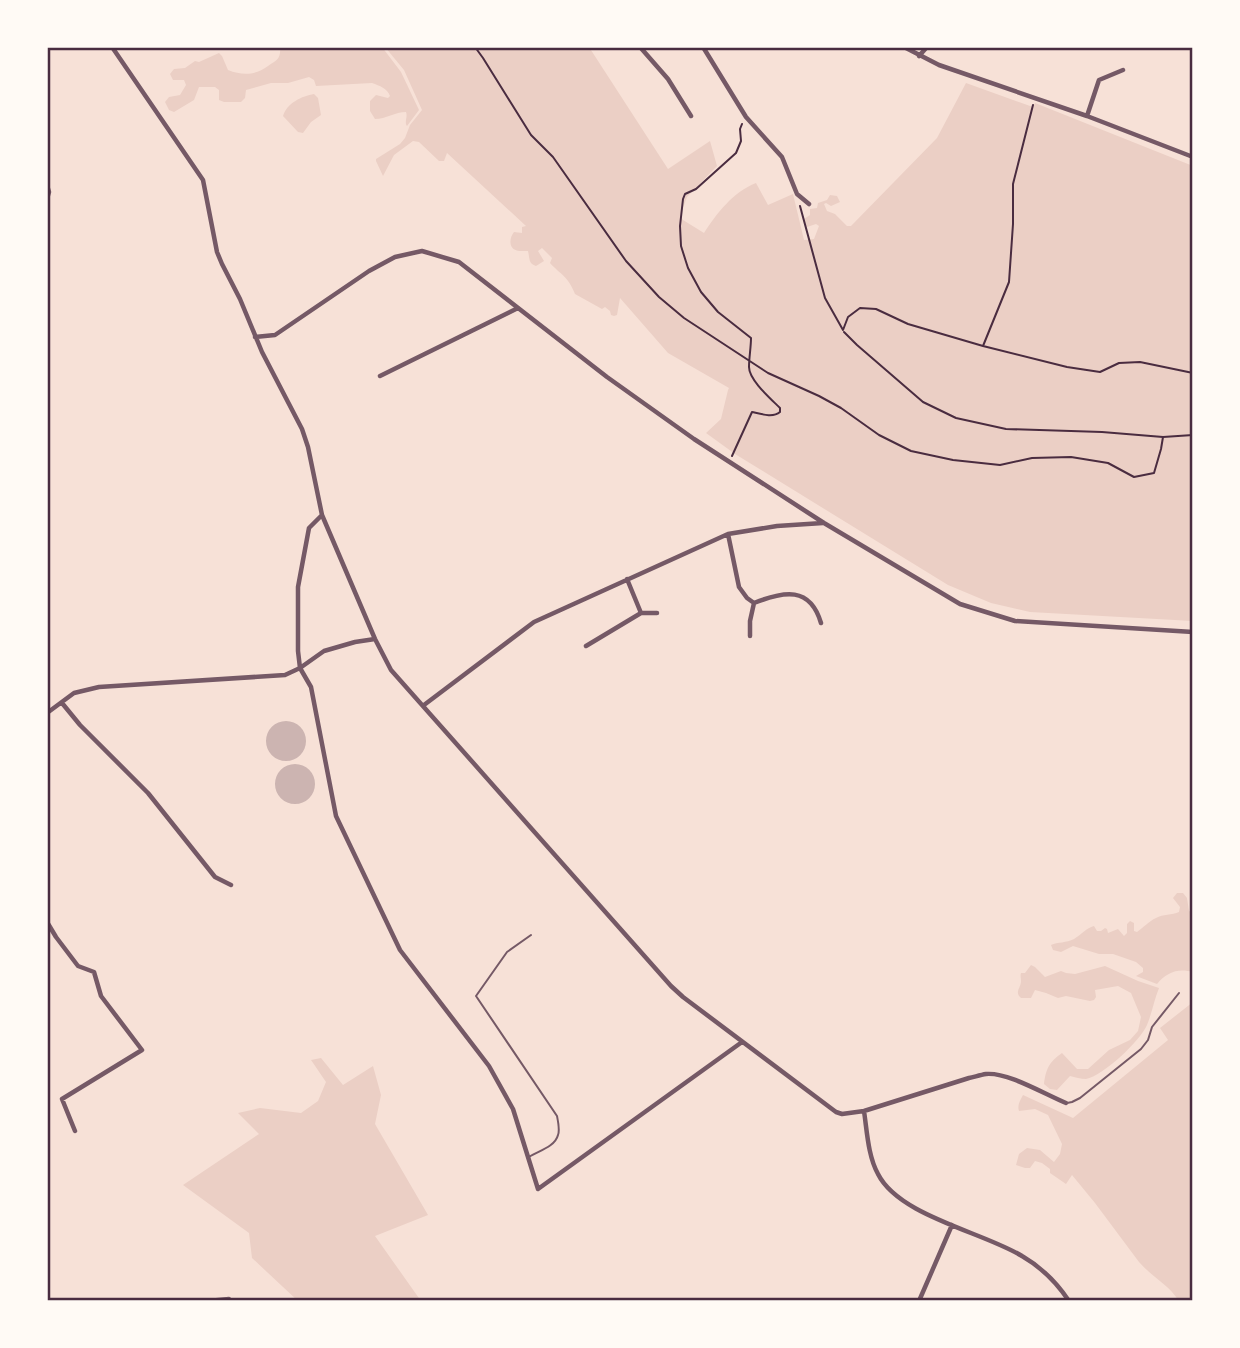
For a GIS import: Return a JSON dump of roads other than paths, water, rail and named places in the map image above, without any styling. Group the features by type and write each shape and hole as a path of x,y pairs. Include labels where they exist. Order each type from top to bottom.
{"street":[{"path":"111,47 203,180 217,252 305,438 322,516 391,670 671,986 742,1042 842,1114 864,1111 986,1074 1001,1075 1066,1103"},
{"path":"640,47 668,79 691,116"},
{"path":"647,55 651,47"},
{"path":"703,47 746,117 782,157 797,194 809,204"},
{"path":"904,47 939,65 1035,97 1193,157"},
{"path":"919,56 926,47"},
{"path":"1087,116 1099,80 1123,70"},
{"path":"47,185 47,199"},
{"path":"255,337 275,335 369,271 395,257 422,251 459,262 607,377 729,463 960,604 1015,621 1193,632"},
{"path":"380,376 518,309"},
{"path":"322,516 309,528 298,587 298,651 300,668 311,687 336,816 400,950 489,1066 513,1109 538,1189 742,1042"},
{"path":"424,705 534,622 628,579 728,534 776,526 824,523"},
{"path":"728,534 739,587 754,603"},
{"path":"628,579 641,613"},
{"path":"754,603 775,594 799,596 818,611 821,623"},
{"path":"750,636 754,603"},
{"path":"586,646 641,613 657,613"},
{"path":"47,713 75,693 99,687 285,675 324,651 376,639"},
{"path":"62,703 80,726 148,793 215,877 231,885"},
{"path":"47,922 78,966 94,972 101,996 142,1050 62,1099 75,1132"},
{"path":"864,1111 873,1163 888,1189 906,1203 1020,1254 1048,1276 1069,1301"},
{"path":"919,1301 953,1225"},
{"path":"208,1301 231,1301"}],"lane":[{"path":"528,1157 553,1143 558,1135 557,1116 476,996 508,953 531,935"},
{"path":"1066,1103 1080,1098 1140,1049 1148,1040 1152,1027 1179,993"}]}
